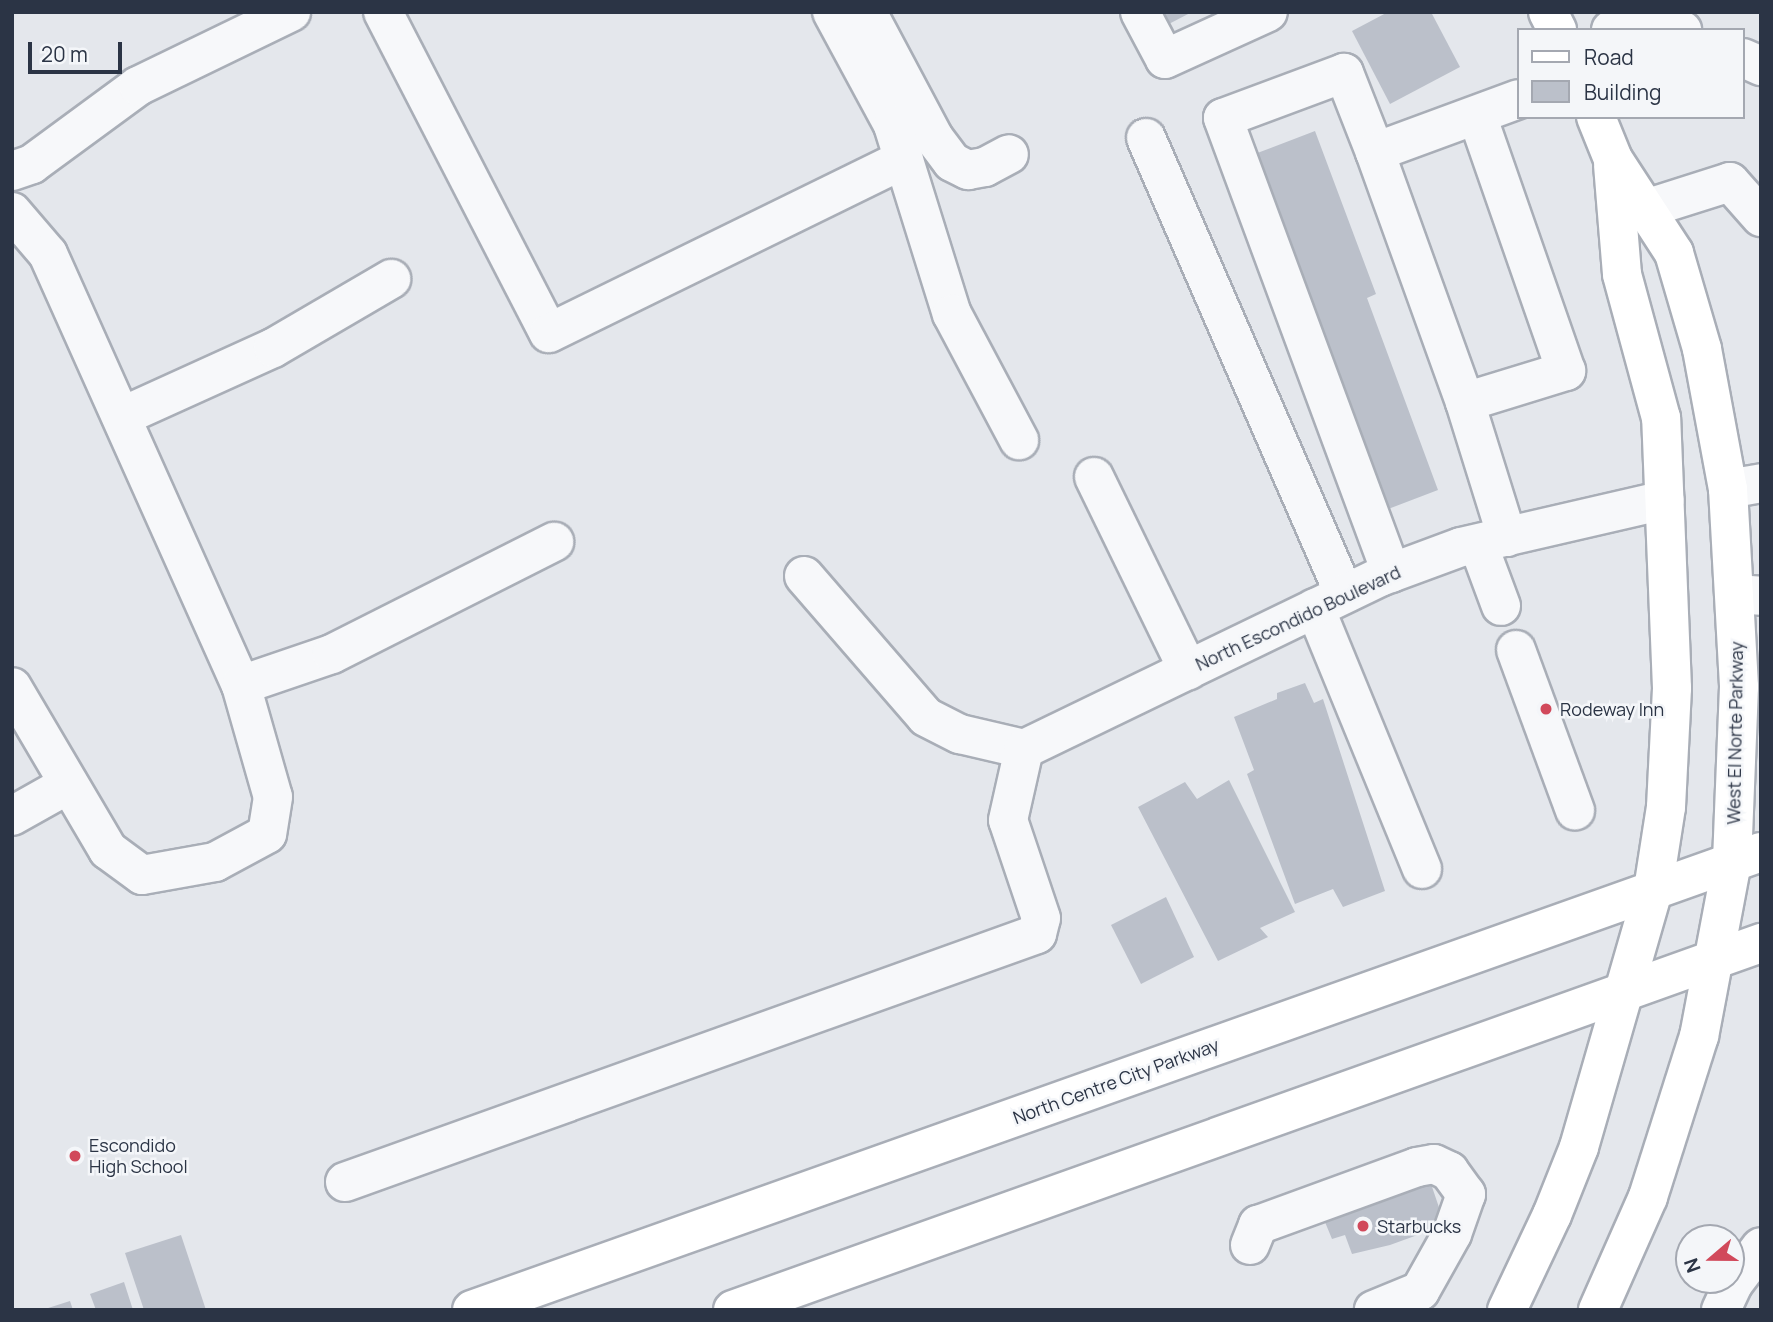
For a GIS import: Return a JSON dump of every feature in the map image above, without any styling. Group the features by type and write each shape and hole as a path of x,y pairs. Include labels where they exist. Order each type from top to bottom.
{"main road":[{"path":"1548,12 1556,28"},
{"name":"West El Norte Parkway","path":"1597,119 1613,159 1674,253 1744,486 1748,595 1739,700 1746,857 1715,959 1697,1044 1667,1140 1648,1197 1598,1310"},
{"name":"West El Norte Parkway","path":"1507,1310 1552,1215 1579,1147 1627,991 1653,890 1666,807 1672,701 1661,418 1622,274 1613,159"},
{"name":"North Centre City Parkway","path":"472,1310 1746,857"},
{"path":"733,1310 1761,943"}],"street":[{"path":"12,171 32,164 138,86 291,12"},
{"path":"383,12 548,333 904,159"},
{"path":"832,12 893,125 952,314 1019,440"},
{"path":"867,12 934,138 952,162 968,170 985,167 1009,154"},
{"path":"1140,12 1165,59 1268,12"},
{"path":"1620,28 1661,19"},
{"path":"1745,59 1761,66"},
{"path":"1391,573 1223,118 1344,73 1465,402 1492,540 1501,606"},
{"path":"1375,152 1518,99"},
{"path":"1465,402 1566,371 1477,116"},
{"path":"1146,138 1329,601 1422,869"},
{"path":"1646,209 1730,182 1761,217"},
{"path":"12,212 48,254 241,685 273,797 267,834 215,862 142,875 108,850 12,687"},
{"path":"122,416 273,348 391,279"},
{"path":"1094,477 1188,670"},
{"name":"North Escondido Boulevard","path":"1024,749 1391,573 1492,540 1665,500"},
{"path":"241,685 332,654 554,542"},
{"path":"345,1182 1037,934 1041,918 1008,820 1024,749 960,734 926,717 804,576"},
{"path":"1517,650 1575,810"},
{"path":"12,816 69,784"},
{"path":"1250,1245 1258,1225 1271,1220 1417,1167 1434,1164 1449,1171 1466,1194 1452,1234 1420,1291 1374,1310"},
{"path":"1721,1310 1733,1284 1760,1248"}],"building":[{"path":"1155,12 1192,12 1163,27"},
{"path":"1388,12 1431,12 1460,67 1390,104 1352,31"},
{"path":"1315,131 1376,294 1367,298 1438,490 1383,511 1252,155"},
{"path":"1305,683 1314,703 1323,699 1385,891 1343,907 1333,889 1295,904 1247,774 1254,770 1234,717 1277,699 1277,693"},
{"path":"1229,780 1295,912 1260,928 1268,937 1218,961 1138,807 1185,782 1197,799"},
{"path":"1166,897 1194,957 1141,984 1111,925"},
{"path":"1428,1175 1445,1225 1390,1245 1352,1254 1345,1235 1332,1239 1320,1210"},
{"path":"181,1235 206,1310 144,1310 125,1253"},
{"path":"124,1282 133,1310 96,1310 90,1294"},
{"path":"70,1301 73,1310 45,1310 45,1309"}],"place":[{"name":"Rodeway Inn","path":"1546,709"},
{"name":"Escondido High School","path":"75,1156"},
{"name":"Starbucks","path":"1363,1226"}]}
